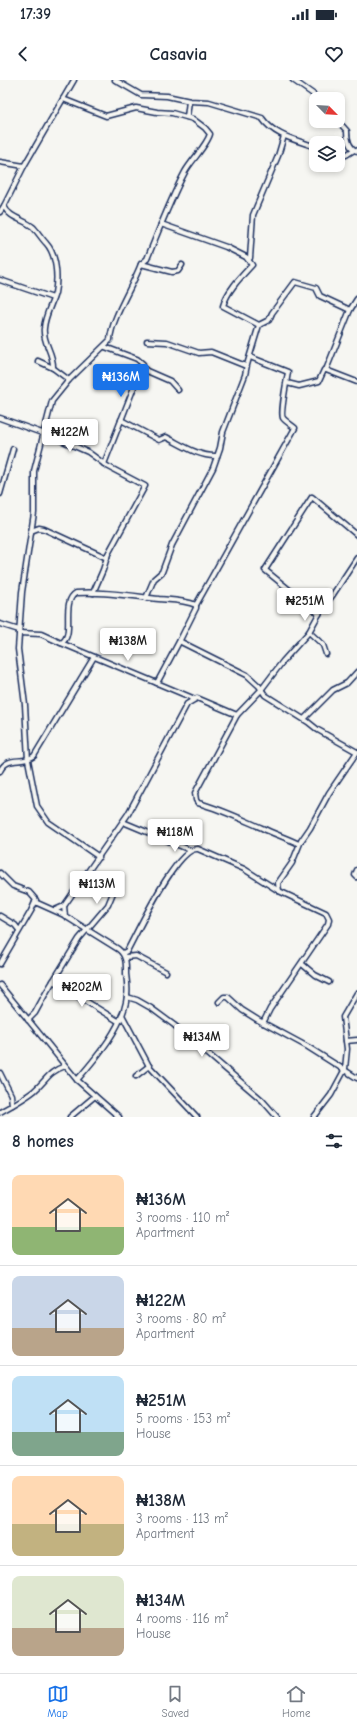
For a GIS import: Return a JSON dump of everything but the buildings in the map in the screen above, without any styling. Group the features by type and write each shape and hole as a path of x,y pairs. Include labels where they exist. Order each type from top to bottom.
{"street":[{"path":"0,212 24,166 74,80"},
{"path":"114,80 141,95 167,96 189,101 209,102 262,118 267,126 284,136 309,145"},
{"path":"293,80 310,92"},
{"path":"63,100 106,116 136,108 172,113 198,121 208,131 209,136 186,171 146,259 141,264 114,322 110,333 110,340 105,347 69,380 52,401 34,471 34,513 22,592 18,649 25,705 28,760 39,811 48,822 99,858"},
{"path":"187,117 189,101"},
{"path":"344,128 347,131 348,142 356,151 345,155"},
{"path":"248,259 250,258 252,246 253,215 276,163 284,136"},
{"path":"0,162 24,166"},
{"path":"4,206 12,216 34,228 52,252 55,262 56,282 44,328 44,337 54,360 53,368"},
{"path":"161,224 226,247 248,259 252,265 241,276 225,299 223,306 259,325"},
{"path":"141,264 172,272 178,271 182,265"},
{"path":"0,280 53,298"},
{"path":"146,598 154,579 162,572 172,545 213,468 223,432 241,387 259,325 269,320 272,313 295,282 316,288 320,296 350,310"},
{"path":"287,383 299,386 319,381 324,370 326,370 350,310 357,299"},
{"path":"147,341 167,342 199,353 211,352 246,366"},
{"path":"105,347 137,359 143,364 142,366 147,371 170,381 178,390"},
{"path":"157,683 194,613 196,605 296,428 283,418 281,410 285,399 288,372 250,357"},
{"path":"38,361 49,368 53,368 69,380"},
{"path":"104,464 142,366"},
{"path":"326,370 357,382"},
{"path":"0,418 88,452 104,464 143,485 145,488 107,558 104,570 92,594"},
{"path":"120,420 159,440 166,437 194,452 217,456"},
{"path":"0,494 13,449"},
{"path":"319,614 265,570 312,497 357,535"},
{"path":"32,530 39,528 44,529 107,558"},
{"path":"299,844 284,836 264,829 224,811 196,802 195,798 197,789 237,715 261,690 283,661 309,632 319,614 357,558"},
{"path":"61,643 67,636 70,601 72,595 78,593 179,600 196,605"},
{"path":"0,624 19,631 40,634 237,715"},
{"path":"309,632 323,646 326,654"},
{"path":"180,640 181,642 247,676 265,695 304,719 318,730 357,752 329,793 299,844 292,863 278,883 279,891"},
{"path":"0,771 1,765 11,761 28,760 34,756 94,657"},
{"path":"304,719 333,690 347,683 357,672"},
{"path":"55,910 64,906 123,822 150,774 180,715 187,704 195,698"},
{"path":"21,760 28,752"},
{"path":"123,822 190,850"},
{"path":"77,1080 100,1053 122,1015 127,998 124,955 173,868 190,850 196,849 244,869 279,891 318,908 329,917 328,924 274,1003 263,1023"},
{"path":"357,870 355,874 357,877"},
{"path":"0,873 13,886 33,895 36,902 55,910 86,930 110,943 124,955 136,956 166,972"},
{"path":"28,1020 35,1013 53,980 86,930 108,905 116,882"},
{"path":"266,882 278,883"},
{"path":"0,964 36,902"},
{"path":"64,906 65,916"},
{"path":"0,916 15,925 19,930"},
{"path":"302,964 315,975 329,982"},
{"path":"53,980 118,1021"},
{"path":"0,985 77,1080 119,1117"},
{"path":"314,1117 331,1095 345,1069 347,1054 342,1020 343,1014 357,993"},
{"path":"220,1002 224,997 228,997 242,1010 345,1069 357,1078"},
{"path":"127,998 137,1000 151,1008 174,1025 262,1100 277,1117"},
{"path":"122,1015 149,1066 197,1117"},
{"path":"346,1042 357,1040"},
{"path":"0,1112 33,1092 55,1069 65,1066"},
{"path":"136,1076 149,1066"},
{"path":"0,1073 11,1095 12,1105"},
{"path":"11,1095 20,1100"},
{"path":"70,1117 95,1096"}]}
